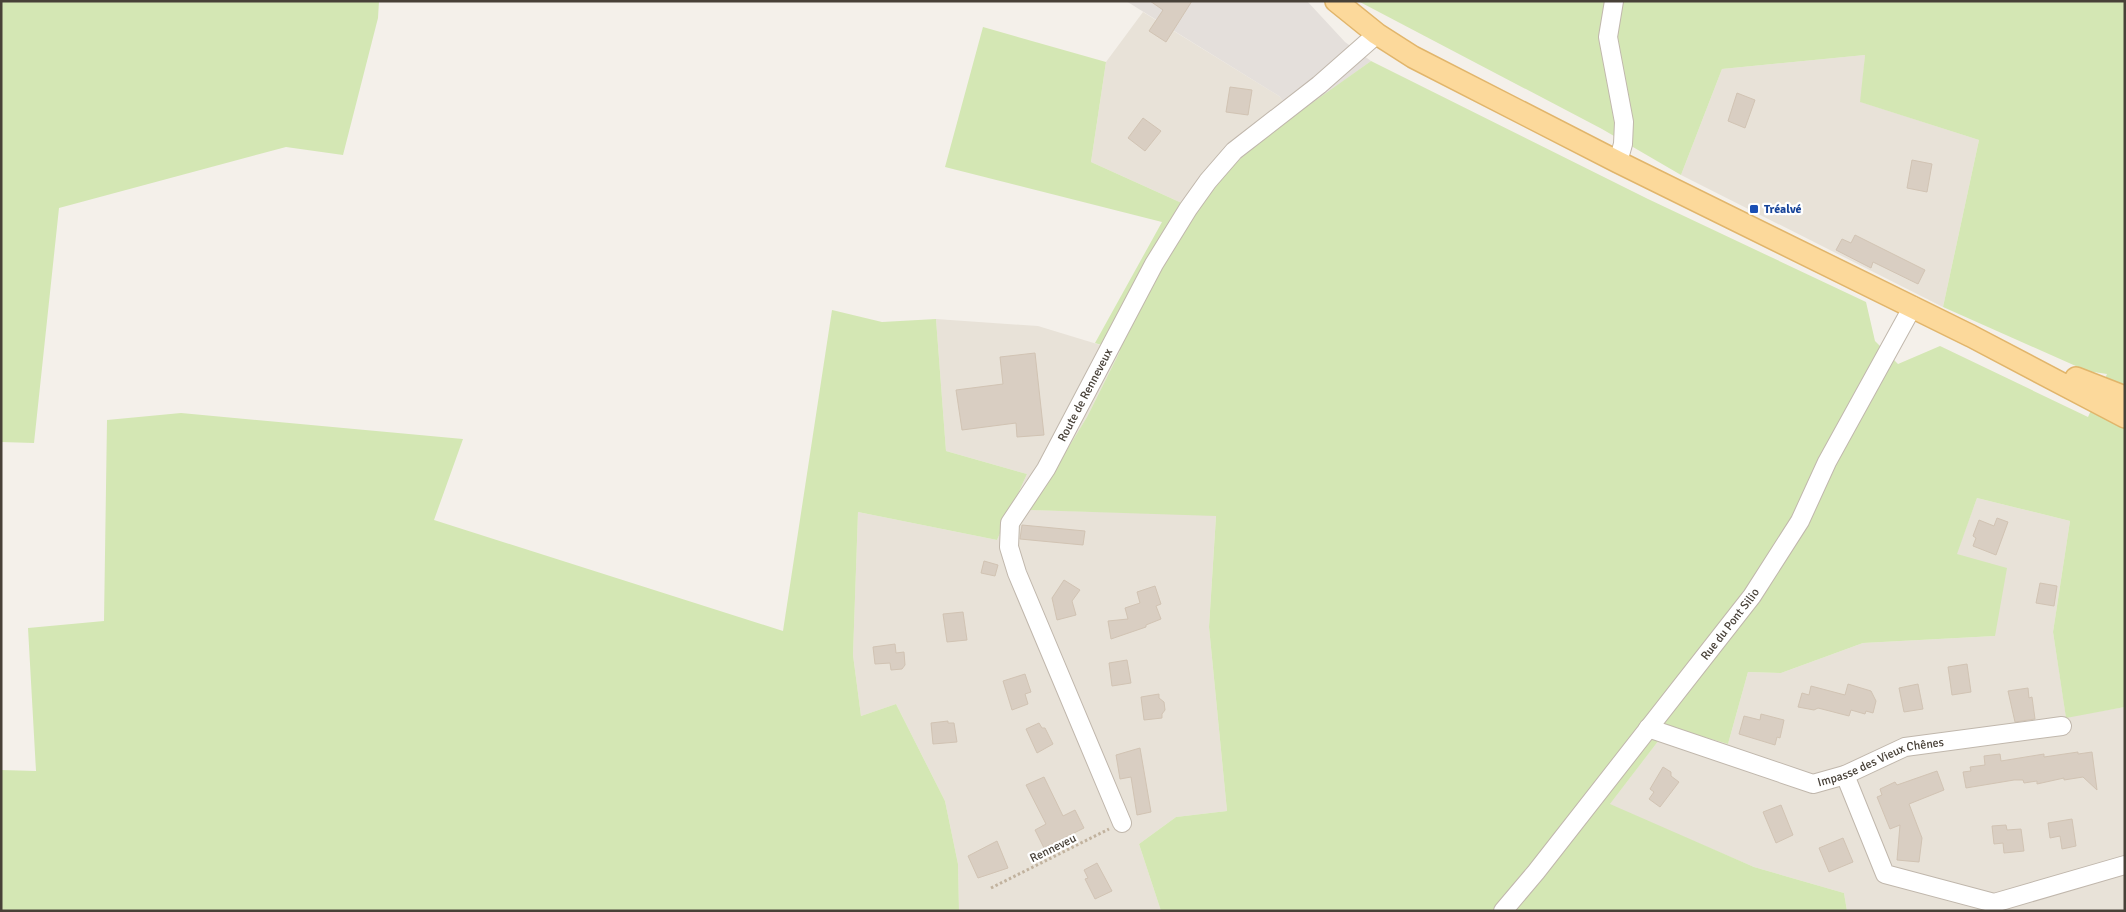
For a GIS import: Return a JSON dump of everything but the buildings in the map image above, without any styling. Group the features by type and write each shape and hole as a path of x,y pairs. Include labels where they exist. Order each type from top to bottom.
{"main road":[{"path":"1336,1 1377,34 1413,57 1618,162 1912,306 2125,417"},
{"path":"1971,336 2125,397"}],"street":[{"path":"1614,1 1608,37 1624,122 1623,144 1618,162"},
{"name":"Route de Renneveux","path":"1122,823 1017,573 1009,547 1010,523 1046,469 1154,264 1208,181 1234,151 1319,85 1377,34"},
{"name":"Rue du Pont Silio","path":"1503,911 1536,872 1752,596 1800,520 1827,462 1912,306"},
{"name":"Impasse des Vieux Chênes","path":"1648,728 1814,784 1845,775 1905,747 2062,726"},
{"path":"1845,775 1885,874 1994,902 2125,865"}],"path":[{"name":"Renneveu","path":"991,888 1122,823"}],"shaded area":[{"path":"1126,1 1307,1 1345,42 1371,61 1295,116 1279,96"},
{"path":"1143,12 1279,96 1295,116 1274,130 1227,170 1195,209 1091,162 1106,62"},
{"path":"1865,55 1861,102 1979,140 1943,307 1681,175 1722,69"},
{"path":"936,319 1038,326 1120,351 1087,417 1031,510 1216,515 1209,627 1227,811 1176,817 1139,844 1161,911 959,911 958,864 945,801 896,704 861,716 853,655 858,512 997,540 1027,474 946,451"},
{"path":"1977,498 2070,521 2053,632 2066,717 2125,707 2125,911 1847,911 1844,893 1754,867 1609,805 1669,727 1728,744 1748,672 1781,673 1863,643 1995,636 1956,555"}],"green space":[{"path":"1,1 379,1 378,18 343,155 286,147 59,208 34,443 1,442"},
{"path":"1358,1 2125,1 2125,707 2066,718 2053,632 2070,521 1977,498 1957,554 2007,568 1995,636 1863,643 1781,673 1748,672 1728,744 1669,727 1610,804 1754,867 1844,893 1847,911 1161,911 1139,844 1176,817 1227,811 1209,627 1216,516 1030,510 1087,417 1120,351 1095,343 1162,222 945,167 983,27 1106,62 1091,162 1195,209 1227,170 1274,130 1371,61 1648,199 1866,302 1875,341 1898,364 1940,346 2088,417 2107,374 2087,371 1943,307 1979,140 1860,102 1865,55 1722,69 1681,175 1602,129"},
{"path":"832,310 882,322 936,319 946,451 1027,474 997,540 858,512 853,655 861,716 896,704 945,801 958,864 959,911 1,911 1,770 36,771 28,628 104,621 107,420 181,413 463,439 434,520 783,631"}],"place":[{"name":"Tréalvé","path":"1754,209"}]}
